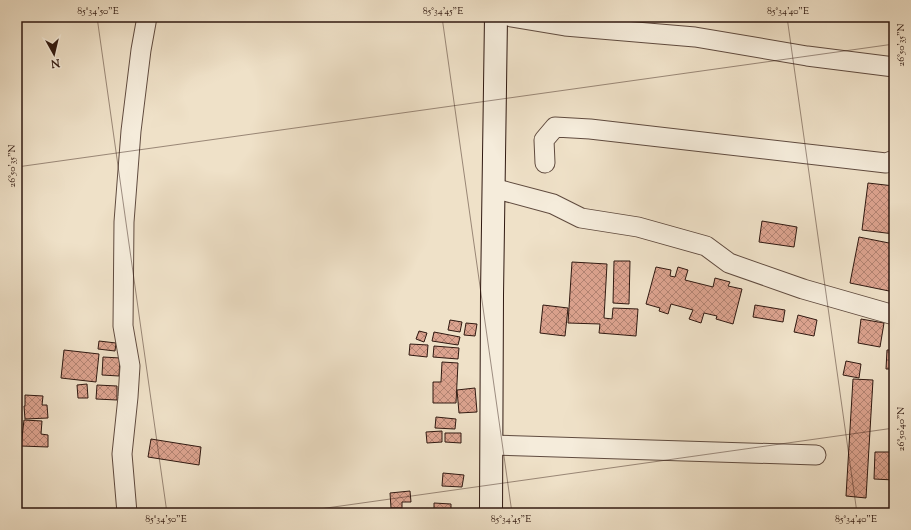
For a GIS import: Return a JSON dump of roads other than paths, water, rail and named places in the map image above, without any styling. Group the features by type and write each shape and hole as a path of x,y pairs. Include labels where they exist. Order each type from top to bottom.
{"main road":[{"path":"490,513 496,17"}],"street":[{"path":"126,513 122,454 130,366 123,326 124,222 131,130 141,50 147,17"},
{"path":"512,17 565,26 696,37 807,56 894,67"},
{"path":"545,162 544,140 554,127 590,129 886,163 894,160"},
{"path":"493,188 553,204 581,218 638,227 706,246 728,263 803,289 894,315"},
{"path":"491,445 816,455"}]}
